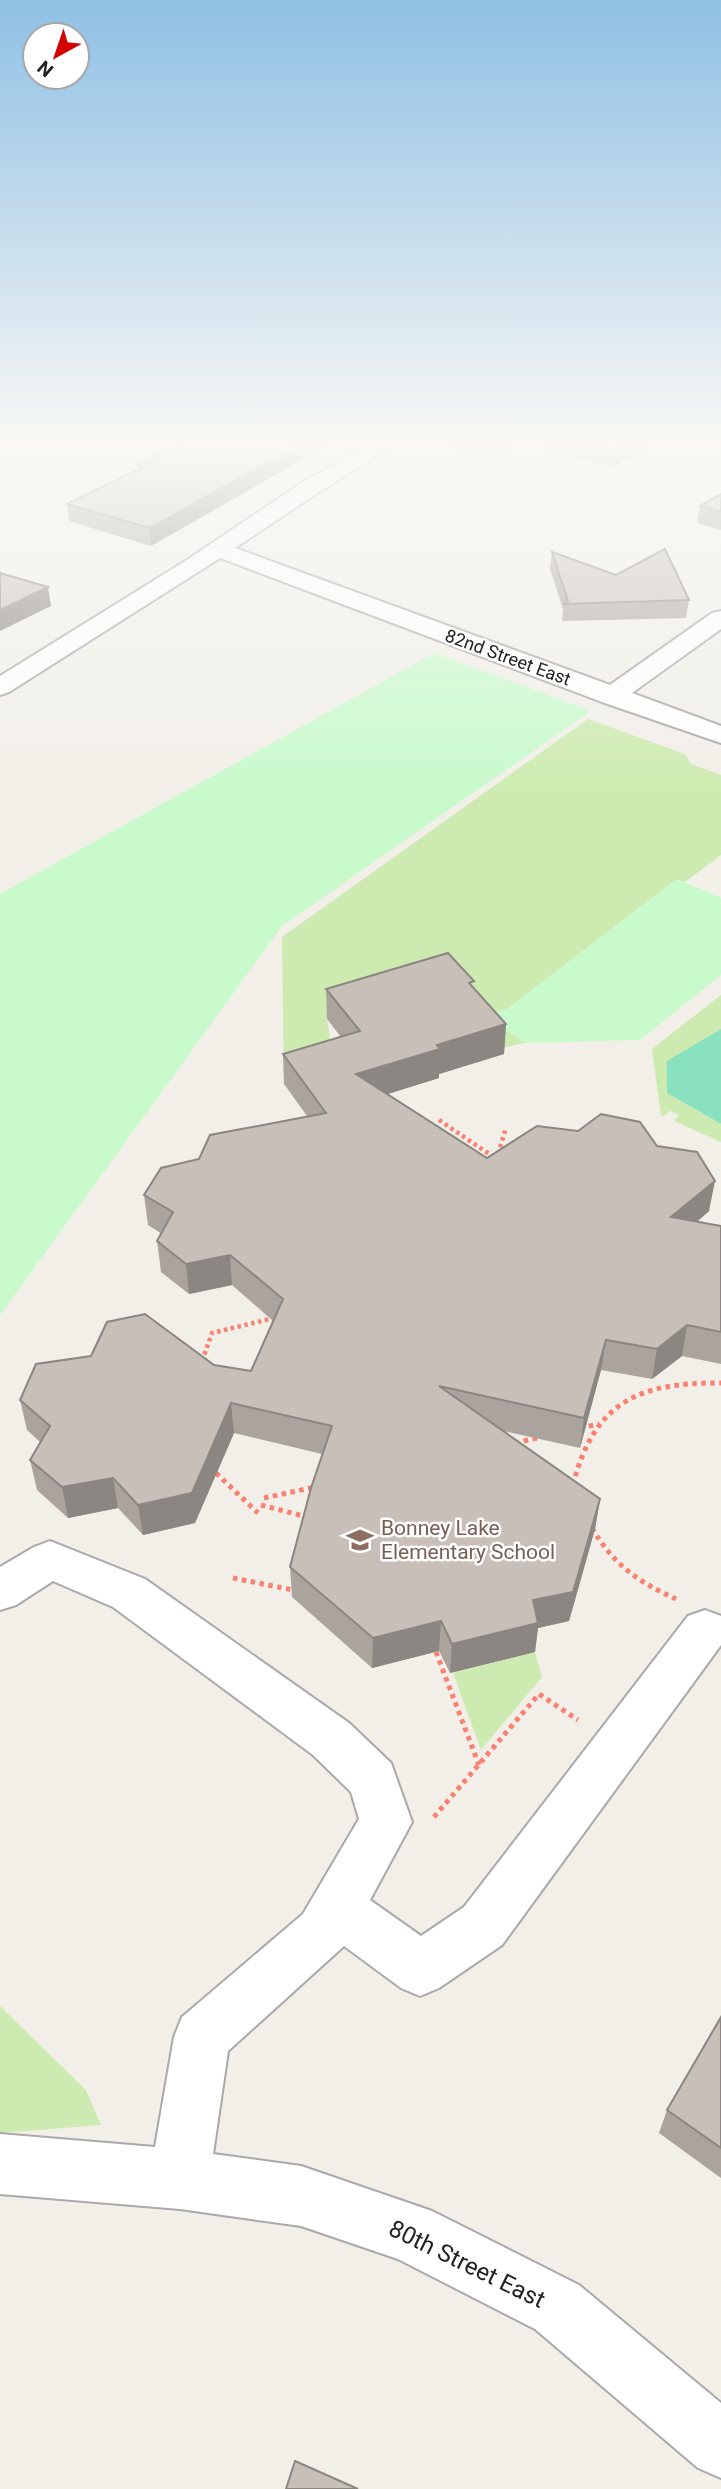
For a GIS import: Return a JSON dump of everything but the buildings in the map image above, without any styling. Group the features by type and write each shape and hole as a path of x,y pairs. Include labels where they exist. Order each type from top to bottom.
{"street":[{"path":"0,687 202,559"},
{"name":"82nd Street East","path":"241,559 721,735"},
{"path":"611,696 721,618"},
{"path":"0,1591 50,1560 129,1593 331,1739 373,1779 386,1822 322,1933 202,2037 180,2179"},
{"path":"337,1908 421,1969 483,1926 696,1616"},
{"name":"80th Street East","path":"0,2164 180,2179 301,2196 410,2233 557,2307 721,2445"}],"path":[{"path":"439,1120 496,1159"},
{"path":"492,1171 506,1128"},
{"path":"200,1368 212,1333 287,1315"},
{"path":"270,1330 274,1318"},
{"path":"577,1496 573,1484 581,1453 599,1424 626,1399 660,1385 695,1381 721,1383"},
{"path":"573,1430 599,1424"},
{"path":"508,1444 547,1436"},
{"path":"216,1474 258,1513"},
{"path":"264,1498 327,1484"},
{"path":"261,1506 312,1518"},
{"path":"587,1518 604,1551 636,1581 696,1616"},
{"path":"233,1578 293,1590"},
{"path":"436,1652 479,1765"},
{"path":"428,1824 539,1694 578,1720"}],"green space":[{"path":"434,653 591,711 282,926 0,1315 0,894"},
{"path":"588,719 685,754 691,764 721,775 721,855 685,882 677,879 507,1009 483,1014 525,1043 502,1048 327,1019 331,1046 340,1067 284,1084 282,937"},
{"path":"677,879 721,898 721,975 640,1040 525,1043 482,1014 507,1009"},
{"path":"721,995 721,1029 668,1061 667,1093 721,1124 721,1142 674,1121 679,1115 670,1111 661,1115 652,1049"},
{"path":"721,1029 721,1124 667,1093 667,1061"},
{"path":"535,1652 542,1677 481,1750 453,1673"},
{"path":"0,2006 86,2090 101,2125 0,2133"}],"place":[{"name":"Bonney Lake Elementary School","path":"360,1540"}]}
